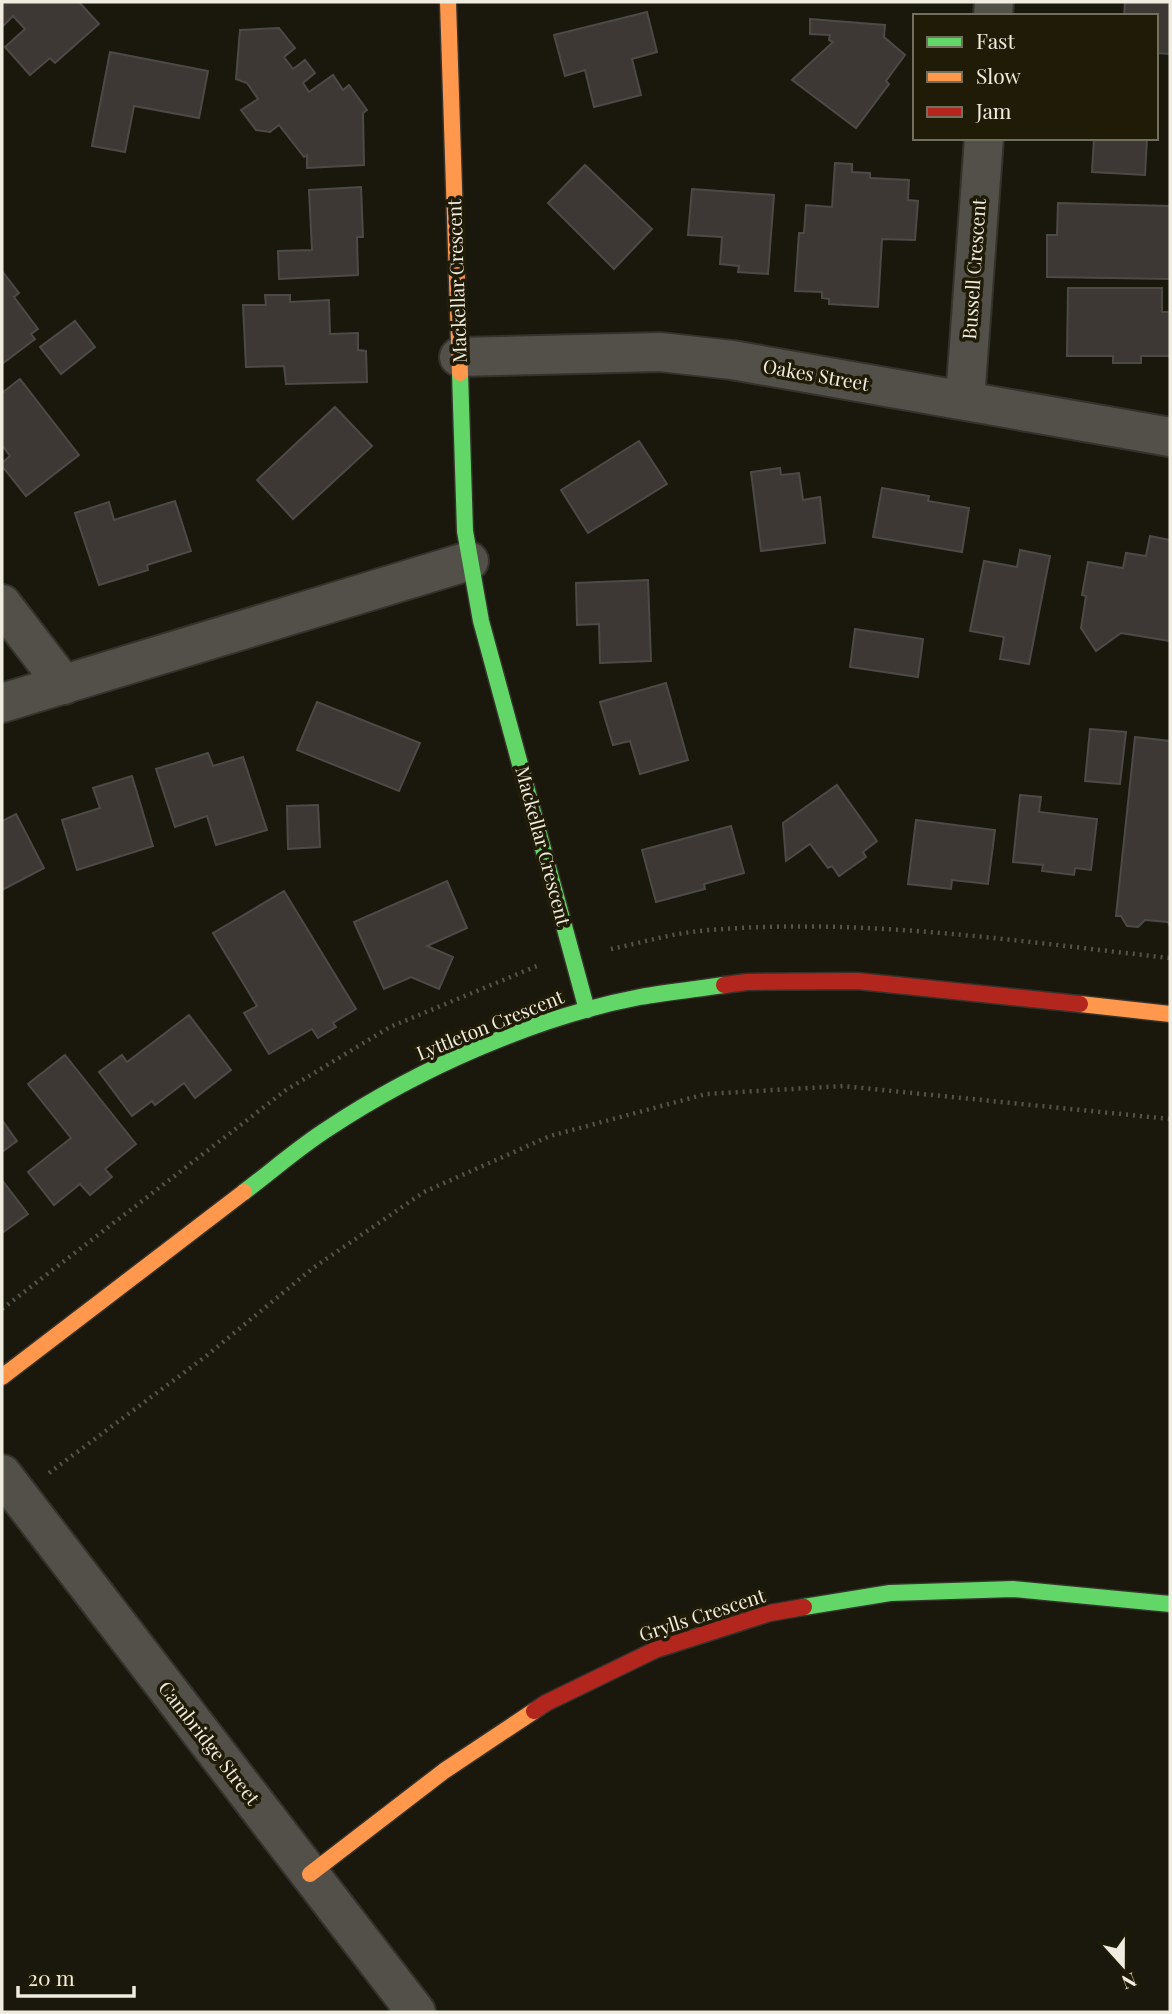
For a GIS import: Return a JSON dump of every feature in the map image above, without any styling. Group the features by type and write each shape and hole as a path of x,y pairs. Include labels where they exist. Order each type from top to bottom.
{"street":[{"name":"Mackellar Crescent","path":"447,2 465,531 469,561 481,621 587,1010"},
{"name":"Bussell Crescent","path":"965,400 984,140"},
{"name":"Oakes Street","path":"459,358 660,352 732,360 1170,437"},
{"path":"2,703 469,561"},
{"path":"2,604 64,685"},
{"name":"Lyttleton Crescent","path":"2,1377 328,1128 427,1071 533,1027 587,1010 639,997 747,982 857,981 1170,1014"},
{"name":"Cambridge Street","path":"10,1485 416,2012"},
{"name":"Grylls Crescent","path":"310,1874 444,1771 546,1703 655,1650 770,1613 890,1593 1013,1589 1170,1604"}],"path":[{"path":"572,955 696,931 771,926 928,930 1170,958"},
{"path":"2,1309 286,1090 390,1027 539,965 542,957"},
{"path":"10,1485 205,1357 313,1268 424,1192 550,1136 706,1094 843,1086 1170,1119"}],"building":[{"path":"2,2 79,2 99,24 55,63 50,58 30,75 5,47 25,29 13,16 2,27"},
{"path":"1125,2 1170,2 1170,54 1158,53 1158,14 1124,14"},
{"path":"647,12 657,52 632,59 641,95 594,107 585,70 565,76 554,35"},
{"path":"810,19 885,25 884,37 905,55 886,81 889,84 856,128 792,80 833,42 829,40 830,35 810,34"},
{"path":"279,28 295,48 284,57 293,69 305,60 315,73 303,83 309,92 333,75 343,90 349,85 367,110 363,113 364,165 307,168 307,155 304,157 279,125 270,132 256,130 241,110 258,99 247,83 236,79 240,30"},
{"path":"110,52 208,71 199,118 134,106 125,152 92,146"},
{"path":"1094,140 1147,140 1145,175 1092,172"},
{"path":"835,163 852,164 852,172 870,173 870,178 909,180 908,200 918,201 915,240 882,239 878,307 829,304 829,299 822,298 822,292 795,291 799,233 804,233 806,205 832,207"},
{"path":"585,165 652,229 614,269 548,203"},
{"path":"361,187 363,237 357,237 358,275 279,279 278,251 312,250 309,190"},
{"path":"692,189 774,195 768,274 738,272 739,266 720,264 722,237 688,235"},
{"path":"1058,203 1170,206 1170,279 1047,277 1047,235 1057,235"},
{"path":"2,271 19,293 14,297 38,329 31,334 35,339 2,364"},
{"path":"1068,288 1162,288 1162,312 1170,312 1170,356 1141,356 1141,363 1113,363 1113,356 1067,356"},
{"path":"265,295 290,295 290,302 329,300 330,334 358,333 358,350 366,351 367,382 286,384 284,366 246,367 243,305 266,305"},
{"path":"75,321 95,347 61,374 40,347"},
{"path":"20,379 79,455 26,496 2,466 10,456 2,445 2,393"},
{"path":"335,407 372,446 293,519 257,480"},
{"path":"639,441 667,484 588,533 561,490"},
{"path":"780,468 781,475 799,473 803,500 820,497 825,543 761,551 751,472"},
{"path":"882,488 929,496 928,501 969,508 962,552 873,537"},
{"path":"175,501 191,551 147,565 148,570 99,585 75,513 109,502 114,520"},
{"path":"1150,536 1170,540 1170,641 1121,633 1096,651 1081,628 1086,596 1082,595 1088,562 1123,568 1126,553 1146,556"},
{"path":"1020,550 1050,556 1029,664 1000,659 1004,637 970,631 984,561 1017,567"},
{"path":"648,580 651,661 600,663 599,624 577,625 576,583"},
{"path":"855,629 923,639 918,677 850,667"},
{"path":"666,683 688,760 640,774 630,741 613,745 600,702"},
{"path":"317,702 420,743 399,791 297,750"},
{"path":"1090,729 1126,732 1120,784 1085,781"},
{"path":"1135,737 1170,741 1170,927 1168,922 1145,920 1138,927 1127,926 1121,916 1116,916"},
{"path":"208,753 213,766 243,757 267,830 216,845 207,816 175,827 156,769"},
{"path":"132,776 153,846 77,870 62,820 100,808 93,788"},
{"path":"837,785 877,841 863,852 866,857 839,876 832,866 828,868 810,844 786,861 783,823"},
{"path":"1020,795 1041,797 1039,812 1097,819 1091,870 1075,868 1074,875 1042,871 1043,865 1013,862"},
{"path":"318,805 320,847 288,849 287,806"},
{"path":"16,814 44,868 2,890 2,821"},
{"path":"916,820 995,830 988,884 952,880 951,889 908,884"},
{"path":"731,826 744,873 704,884 705,889 656,902 642,850"},
{"path":"447,881 467,928 427,946 453,957 439,989 411,977 384,989 354,922"},
{"path":"284,891 356,1009 333,1023 336,1027 318,1038 312,1029 269,1054 244,1013 257,1006 213,933"},
{"path":"189,1015 231,1070 195,1098 184,1083 155,1105 152,1101 132,1116 99,1072 122,1055 127,1062"},
{"path":"65,1055 136,1144 105,1169 112,1177 90,1195 80,1184 54,1205 28,1172 71,1138 28,1084"},
{"path":"2,1120 17,1141 2,1152"},
{"path":"2,1180 28,1214 2,1233"}],"traffic: fast":[{"path":"460,373 465,531 481,621 587,1010"},
{"path":"244,1192 307,1143 364,1106 400,1085 478,1048 600,1006 651,995 724,985"},
{"path":"804,1607 890,1593 1013,1589 1170,1604"}],"traffic: slow":[{"path":"448,2 460,373"},
{"path":"1080,1004 1170,1014"},
{"path":"2,1377 244,1192"},
{"path":"310,1874 444,1771 534,1711"}],"traffic: jam":[{"path":"724,985 747,982 857,981 1080,1004"},
{"path":"534,1711 655,1650 770,1613 804,1607"}]}
